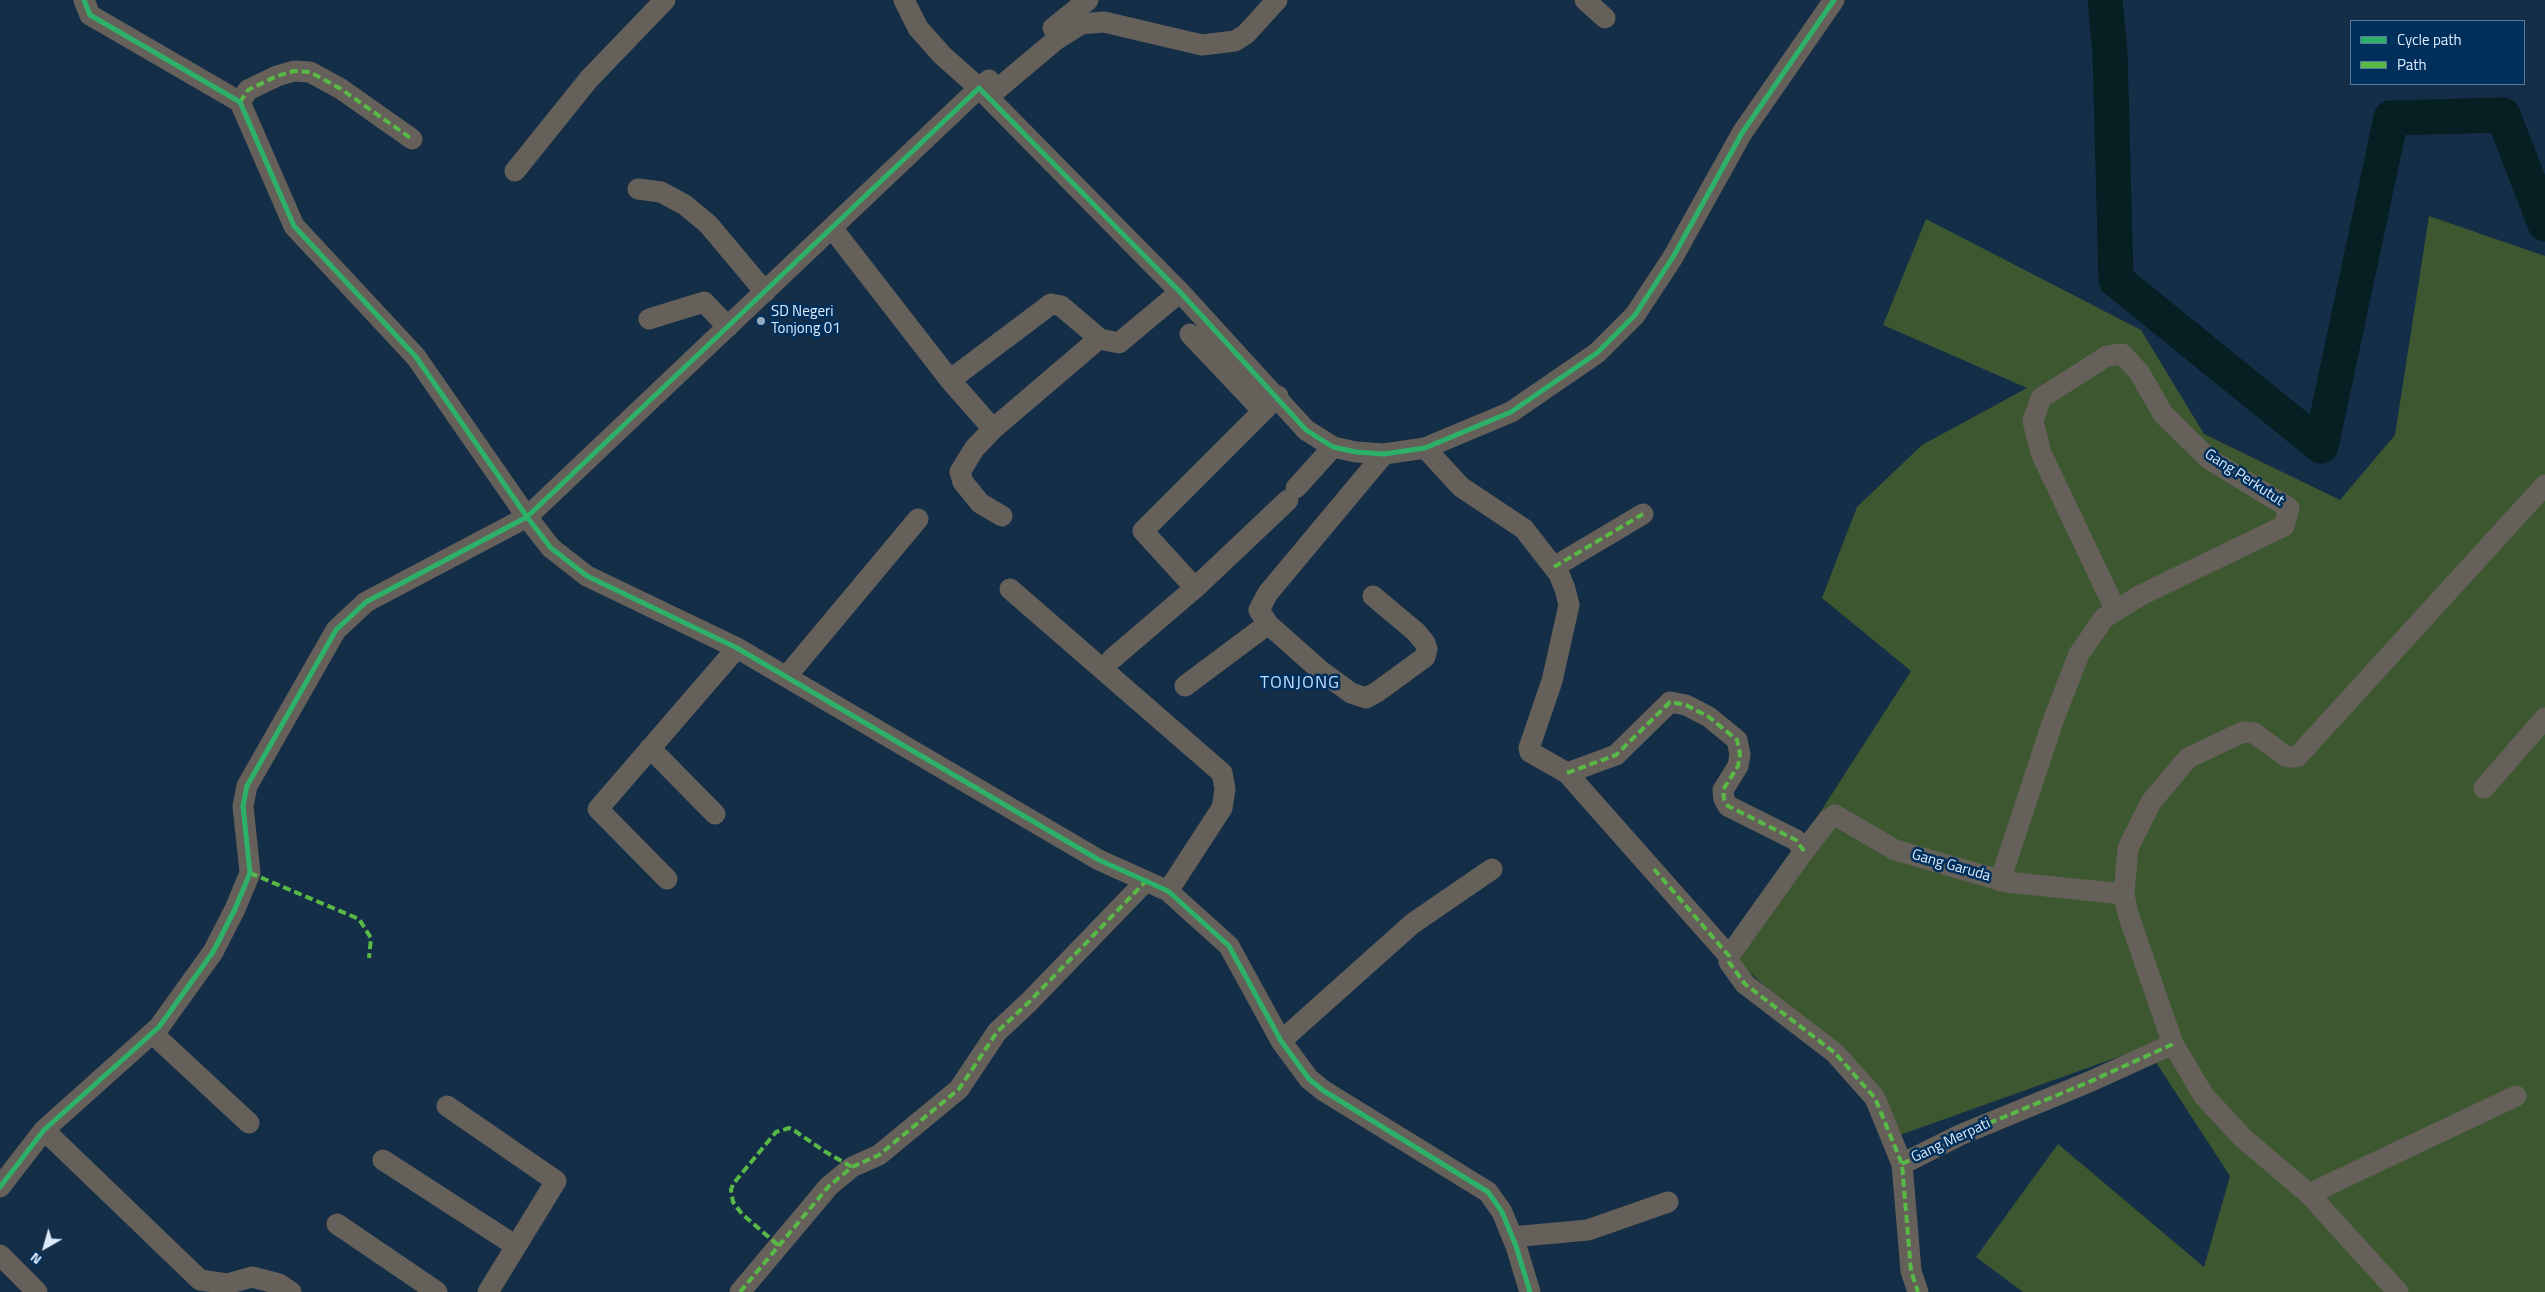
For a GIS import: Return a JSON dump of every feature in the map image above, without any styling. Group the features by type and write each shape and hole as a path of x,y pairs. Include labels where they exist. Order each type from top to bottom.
{"street":[{"path":"84,0 90,15 240,102 294,226 416,357 526,517 551,548 588,576 737,648 1099,860 1168,891 1229,946 1281,1041 1309,1080 1488,1192 1502,1212 1512,1236 1530,1292"},
{"path":"515,171 589,79 665,0"},
{"path":"904,0 918,28 942,55 983,93 1180,292 1278,396 1306,430 1333,447 1356,452 1384,454 1425,448 1512,412 1597,353 1635,315 1673,257 1742,133 1834,0"},
{"path":"0,1187 44,1130 160,1027 213,952 236,909 250,872 243,806 247,786 336,630 366,602 526,517 832,228 1088,0"},
{"path":"983,93 1081,24 1104,22 1202,45 1235,41 1246,34 1277,0"},
{"path":"1585,0 1605,18"},
{"path":"240,102 248,90 277,76 294,71 310,72 341,89 412,140"},
{"path":"638,189 661,192 685,205 708,224 765,292"},
{"path":"832,228 950,380 993,429"},
{"path":"950,380 1051,304 1061,306 1100,339 1119,343 1180,292"},
{"path":"649,319 704,302 728,327"},
{"path":"1190,334 1263,411"},
{"path":"1002,516 980,503 968,491 960,472 974,449 993,429 1100,339"},
{"name":"Gang Perkutut","path":"2000,881 2053,721 2079,654 2104,618 2116,611 2140,595 2284,526 2288,508 2209,459 2163,414 2139,372 2122,354 2107,356 2041,398 2033,421 2041,453 2116,611"},
{"path":"1195,588 1143,531 1278,396"},
{"path":"1112,659 1195,588 1292,494 1333,447"},
{"path":"1425,448 1461,487 1524,529 1554,567 1566,589 1569,605 1552,681 1529,748 1530,752 1567,773 1616,755 1670,702 1686,705 1709,718 1737,740 1740,754 1738,766 1723,790 1724,799 1728,806 1796,840 1804,851"},
{"path":"1373,596 1416,632 1425,642 1427,650 1424,657 1366,698 1351,693 1321,671 1268,624 1259,610 1268,593 1384,454"},
{"path":"2398,1292 2309,1194 2243,1138 2204,1096 2173,1044 2128,914 2124,894 2128,848 2151,802 2188,758 2243,732 2254,733 2287,757 2297,757 2545,485"},
{"path":"1554,567 1643,514"},
{"path":"786,677 918,520"},
{"path":"1010,589 1222,773 1225,789 1222,808 1168,891"},
{"path":"1185,686 1268,624"},
{"path":"667,879 598,809 737,648"},
{"path":"2484,788 2545,718"},
{"path":"650,748 715,814"},
{"name":"Gang Merpati","path":"1567,773 1729,956 1728,962 1745,984 1835,1053 1869,1090 1875,1098 1902,1164 1960,1135 2089,1082 2173,1044"},
{"name":"Gang Garuda","path":"1729,956 1804,851 1828,820 1835,816 1895,850 2000,881 2124,894"},
{"path":"1281,1041 1412,924 1492,869"},
{"path":"740,1292 829,1186 852,1167 879,1156 959,1088 997,1032 1036,996 1146,880"},
{"path":"152,1033 249,1123"},
{"path":"2309,1194 2516,1096"},
{"path":"447,1106 556,1181 488,1292"},
{"path":"44,1130 200,1280 227,1284 252,1277 279,1284 291,1292"},
{"path":"383,1160 516,1246"},
{"path":"1902,1164 1911,1271 1918,1292"},
{"path":"1512,1236 1588,1230 1668,1202"},
{"path":"337,1224 437,1292"},
{"path":"0,1255 37,1292"}],"green space":[{"path":"2429,216 2545,256 2545,1292 2023,1292 1976,1257 2058,1144 2204,1267 2230,1176 2146,1047 1900,1135 1803,1020 1729,954 1911,671 1822,598 1857,507 1922,445 2027,388 1883,325 1926,219 2141,330 2204,434 2340,500 2395,435"}],"waterway":[{"path":"2105,0 2110,52 2116,280 2321,446 2391,118 2503,115 2545,224"}],"marked path":[{"path":"240,102 248,90 277,76 294,71 310,72 341,89 412,139"},
{"path":"1554,567 1643,514"},
{"path":"1567,773 1616,755 1670,702 1686,705 1709,717 1737,740 1740,754 1738,766 1723,790 1724,799 1728,806 1796,840 1804,851"},
{"path":"1654,869 1729,956 1729,962 1745,984 1835,1053 1875,1098 1902,1164 1911,1271 1918,1292"},
{"path":"250,873 359,919 371,938 369,958"},
{"path":"740,1292 829,1186 852,1167 879,1155 959,1089 997,1032 1029,1002 1146,881"},
{"path":"1902,1164 1960,1135 2089,1082 2173,1044"},
{"path":"778,1245 742,1214 733,1202 731,1190 733,1184 776,1132 789,1128 852,1167"}],"cycle path":[{"path":"84,0 90,15 240,102 294,226 416,357 527,517 551,548 587,576 737,648 1099,860 1168,891 1229,946 1281,1041 1309,1079 1324,1091 1488,1192 1502,1212 1516,1246 1530,1292"},
{"path":"0,1187 44,1130 159,1027 213,952 235,909 250,873 243,806 247,786 336,630 366,602 527,517 979,88 1180,292 1306,430 1333,447 1356,452 1384,454 1425,448 1511,412 1597,353 1635,315 1673,257 1742,133 1834,0"}],"place":[{"name":"SD Negeri Tonjong 01","path":"761,321"}],"district":[{"name":"TONJONG","path":"1300,684"}]}
